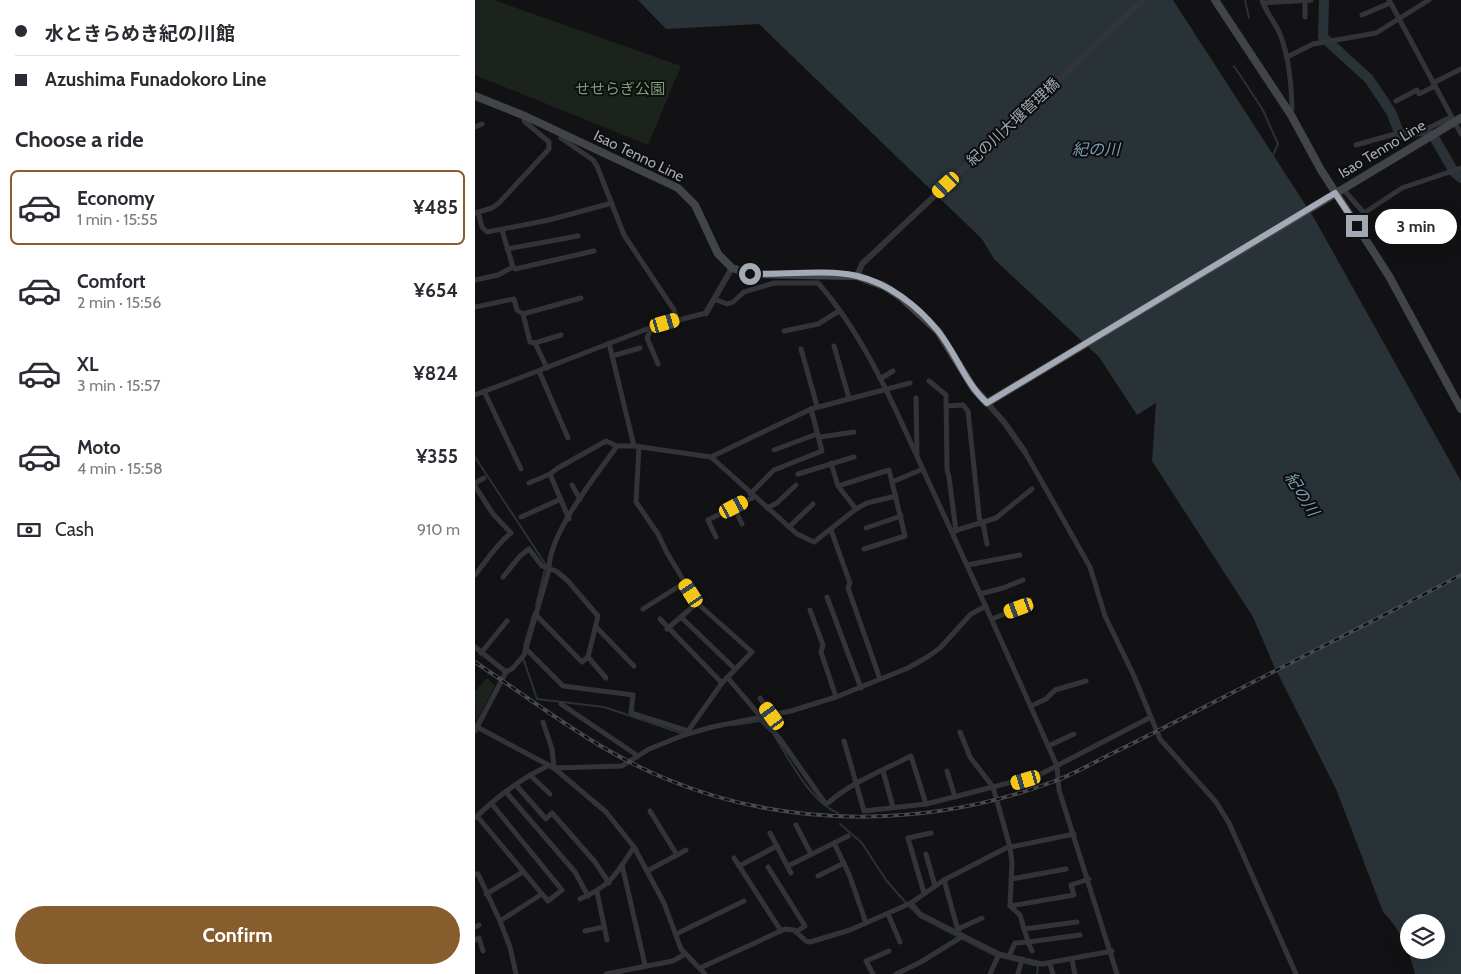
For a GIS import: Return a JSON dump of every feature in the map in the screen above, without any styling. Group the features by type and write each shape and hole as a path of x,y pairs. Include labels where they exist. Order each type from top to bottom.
{"main road":[{"path":"1215,0 1291,115 1334,194 1389,276 1461,409"},
{"name":"Isao Tenno Line","path":"475,96 525,116 678,188 695,205 718,254 732,268"},
{"name":"Isao Tenno Line","path":"987,403 1343,189 1455,119"},
{"path":"732,268 750,274 857,276 884,286 901,297 930,321 946,341 974,389 987,403"}],"street":[{"name":"紀の川大堰管理橋","path":"857,276 862,264 1143,0"},
{"path":"1305,0 1305,17"},
{"path":"1291,115 1292,107 1287,57 1280,35 1262,1 1311,0"},
{"path":"1287,57 1313,44 1376,33 1429,0"},
{"path":"1362,15 1390,2 1455,119 1461,134"},
{"path":"1396,101 1417,90 1419,94 1461,69"},
{"path":"525,116 525,121 549,142 549,149 499,203 492,208 477,212 482,226 487,232 612,203"},
{"path":"1356,145 1416,128 1429,128 1455,119"},
{"path":"475,127 482,124"},
{"path":"561,138 593,160 624,235 674,310 677,319"},
{"path":"1343,189 1364,212 1402,188 1461,168"},
{"path":"502,230 513,267"},
{"path":"507,249 578,236"},
{"path":"475,280 498,276 513,267 515,269 594,251"},
{"path":"475,395 652,327 706,313 732,268"},
{"path":"714,299 727,304 733,302 744,292 775,283 818,283 839,311 886,389 954,532 1057,766 1059,790 1089,878 1112,951 1117,974"},
{"path":"523,314 581,298"},
{"path":"475,307 514,299 517,310 523,314 530,342 535,343 561,335"},
{"path":"784,331 818,324 839,311"},
{"path":"652,327 647,338 658,364"},
{"path":"535,343 547,368"},
{"path":"609,344 636,446 636,502 658,534 697,603 752,652 722,683 687,733"},
{"path":"834,346 849,398"},
{"path":"612,356 640,348"},
{"path":"801,349 817,406"},
{"path":"539,371 569,438"},
{"path":"880,379 893,371"},
{"path":"929,381 946,395 947,470 954,532"},
{"path":"529,483 550,474 557,468 606,441 617,446 636,446 711,457 811,408 909,383"},
{"path":"484,391 521,469"},
{"path":"916,398 917,454"},
{"path":"987,403 1004,422 1025,452 1091,567 1105,616 1134,676 1149,718 1170,752 1216,802 1229,823 1296,974"},
{"path":"946,406 963,405 968,411 982,524 987,544"},
{"path":"716,536 708,520 734,507 752,495 774,470 822,451 811,408"},
{"path":"774,450 818,436 854,432"},
{"path":"617,446 580,499 549,556 536,615 523,657 505,672 476,728 551,767 606,812 634,847 647,870 664,902 685,954 705,974"},
{"path":"711,457 789,527 805,540 814,542 867,503 895,496"},
{"path":"799,474 854,457"},
{"path":"831,463 837,486 856,510"},
{"path":"892,482 923,469"},
{"path":"837,486 889,470 905,536 864,550"},
{"path":"550,474 569,518"},
{"path":"475,575 495,547 511,533 493,514 475,485 484,478"},
{"path":"572,484 580,499"},
{"path":"767,508 777,503 796,485"},
{"path":"954,532 982,524 1003,513 1032,490"},
{"path":"521,516 561,499"},
{"path":"789,527 813,504"},
{"path":"734,507 742,524"},
{"path":"866,528 901,516"},
{"path":"831,530 850,583 848,588 879,679"},
{"path":"503,577 520,556 529,549 546,568 556,571 567,580 599,616 588,657 582,662 536,615"},
{"path":"967,565 1020,555"},
{"path":"980,594 1023,580"},
{"path":"643,609 684,583"},
{"path":"827,597 861,688"},
{"path":"992,619 1019,608 1029,600"},
{"path":"667,629 697,603"},
{"path":"491,803 562,890 548,901 476,817 491,803 530,775 551,767 622,766 649,749 687,733 772,716 861,688 908,668 929,656 940,648 971,614 986,606"},
{"path":"810,610 823,644 821,652 836,697"},
{"path":"681,617 735,669"},
{"path":"660,618 667,629 722,683"},
{"path":"481,653 507,621"},
{"path":"596,627 634,666"},
{"path":"475,647 505,672"},
{"path":"526,649 563,686 633,695 631,713 687,733"},
{"path":"588,657 605,678"},
{"path":"727,678 780,739 825,803 828,803 855,782 883,771 911,756 926,804"},
{"path":"1031,706 1046,698 1055,690 1086,681"},
{"path":"760,698 772,716"},
{"path":"561,704 638,756"},
{"path":"845,741 864,810 893,808 926,804 1026,780 1149,718"},
{"path":"543,722 552,749 551,767"},
{"path":"960,732 971,757 993,787 1010,847 1010,906"},
{"path":"1048,746 1074,734"},
{"path":"883,771 893,808"},
{"path":"947,771 955,797"},
{"path":"530,775 551,794"},
{"path":"516,785 545,819 552,813 595,862 609,883"},
{"path":"506,792 575,872 588,896"},
{"path":"650,811 677,855"},
{"path":"796,825 811,854"},
{"path":"770,833 791,873"},
{"path":"924,893 908,838 931,833"},
{"path":"700,968 790,928 806,941 811,942 866,923 909,904 944,880 1010,847 1075,834"},
{"path":"788,866 848,836"},
{"path":"834,843 866,923"},
{"path":"739,866 777,846"},
{"path":"580,899 597,892 609,883 617,875 634,847"},
{"path":"647,870 686,850"},
{"path":"926,854 935,886"},
{"path":"734,858 781,931"},
{"path":"818,876 843,863"},
{"path":"622,865 645,965"},
{"path":"768,867 805,926 796,932"},
{"path":"1011,879 1066,869"},
{"path":"486,894 523,872"},
{"path":"475,874 478,874 500,922 510,947 515,974"},
{"path":"1010,906 1074,895 1071,885 1089,878"},
{"path":"944,880 961,935"},
{"path":"597,892 607,940"},
{"path":"500,922 542,894"},
{"path":"676,934 744,901"},
{"path":"909,904 920,914 998,956 1009,956 1021,961 1050,964 1112,951"},
{"path":"1010,906 1020,915 1032,951"},
{"path":"888,914 900,942"},
{"path":"896,974 961,935 982,918"},
{"path":"1024,929 1077,922"},
{"path":"585,931 604,927"},
{"path":"1009,956 1015,943 1080,934"},
{"path":"475,940 479,938 483,951"},
{"path":"873,974 867,962 889,951"},
{"path":"606,974 673,961 685,954"},
{"path":"990,974 998,956"},
{"path":"1072,960 1075,974"},
{"path":"1018,974 1021,961"},
{"path":"1050,964 1053,974"}],"green space":[{"name":"せせらぎ公園","path":"475,0 494,0 681,66 648,145 475,75"},
{"path":"487,678 495,685 476,723 475,691"}],"water":[{"name":"紀の川","path":"638,0 1173,0 1314,218 1461,481 1461,974 1415,974 1411,959 1445,959 1445,914 1400,914 1400,936 1383,912 1336,789 1274,666 1253,617 1152,461 1156,403 1137,415 1099,357 994,259 982,239 759,24 666,29"}],"waterway":[{"path":"1245,0 1249,18"},
{"path":"1324,0 1323,37 1369,79 1391,112 1400,135 1419,131 1427,132"},
{"path":"1234,66 1263,110 1278,144 1273,155"},
{"path":"1434,137 1454,172 1461,178"},
{"path":"475,457 546,565 536,605"},
{"path":"524,646 534,612"},
{"path":"523,658 537,699 604,707 684,734"},
{"path":"733,725 760,721 771,732"},
{"path":"774,735 801,779 810,790 828,808 838,813"},
{"path":"840,824 862,843 886,880 906,903"},
{"path":"909,906 920,917 996,956 1038,966 1037,974"}],"railway":[{"path":"475,662 590,740 614,754 664,778 711,795 760,807 809,814 859,817 909,814 959,808 1007,796 1062,778 1461,575"}],"route":[{"path":"750,274 839,274 857,276 884,286 901,297 930,321 946,341 956,361 980,398 987,403 1335,193 1357,226"}]}
